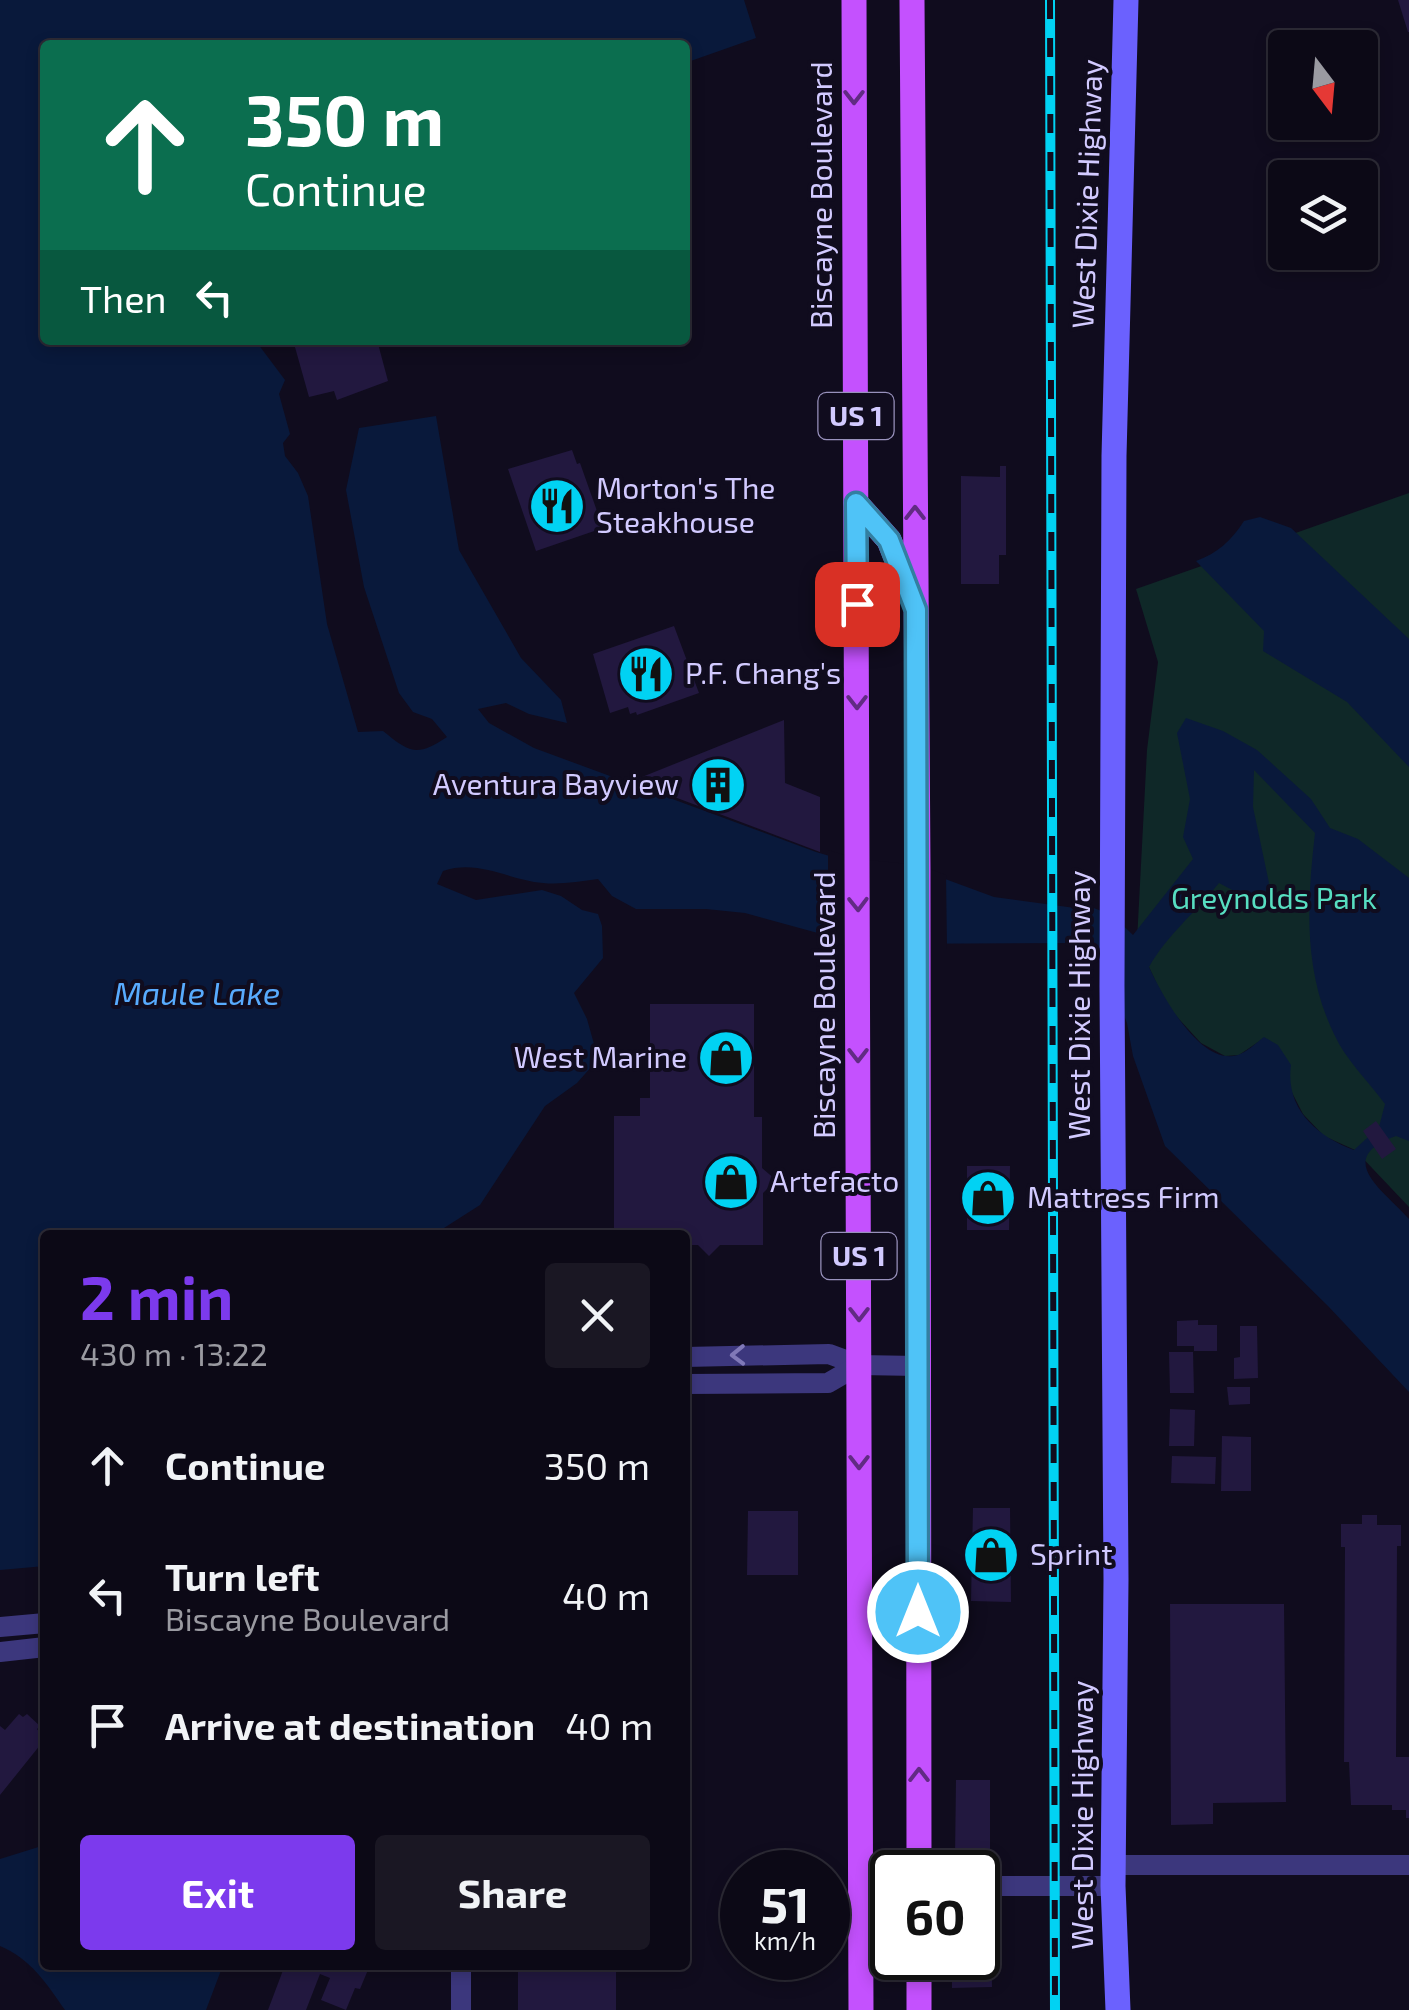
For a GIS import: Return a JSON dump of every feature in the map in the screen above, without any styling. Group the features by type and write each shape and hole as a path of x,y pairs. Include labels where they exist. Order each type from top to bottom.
{"main road":[{"name":"Biscayne Boulevard","path":"854,0 860,2010"},
{"name":"US 1","path":"912,0 919,1850"},
{"path":"856,503 889,540 916,610"},
{"path":"919,1980 919,2010"}],"street":[{"name":"West Dixie Highway","path":"1118,2010 1113,1876 1116,1580 1112,888 1114,456 1126,0"},
{"path":"690,1357 829,1354 859,1364 918,1366"},
{"path":"690,1384 828,1383 859,1364"},
{"path":"0,1627 40,1623"},
{"path":"0,1652 40,1648"},
{"path":"1000,1884 1113,1876 1409,1865"},
{"path":"461,1970 462,2010"}],"green space":[{"name":"Greynolds Park","path":"1409,493 1409,1207 1355,1150 1324,1136 1303,1114 1264,1038 1239,1055 1225,1056 1201,1043 1167,1006 1137,941 1147,750 1158,662 1136,589"}],"water":[{"name":"Maule Lake","path":"0,0 744,0 756,38 690,61 690,40 40,40 40,345 259,345 285,380 279,394 290,434 283,443 285,456 308,496 327,624 358,732 383,731 414,750 428,748 447,737 432,719 413,712 399,693 364,587 346,490 359,428 436,416 459,550 521,658 561,700 567,723 529,714 506,703 478,709 489,723 534,748 816,852 857,864 918,869 994,897 1091,907 1112,915 1133,935 1193,859 1183,837 1190,799 1177,733 1186,718 1223,731 1257,750 1311,799 1330,828 1358,839 1409,878 1409,1141 1396,1136 1377,1145 1368,1155 1366,1165 1377,1186 1409,1219 1409,1392 1328,1306 1165,1146 1112,986 1100,959 1079,943 858,944 745,913 636,909 612,896 598,879 543,883 481,869 456,868 443,871 437,884 476,900 542,890 598,914 603,958 574,993 594,1044 592,1066 577,1083 545,1106 480,1205 441,1230 40,1230 40,1566 0,1570","holes":["1254,770 1315,833 1310,885 1312,960 1324,1010 1339,1043 1385,1104 1379,1127 1354,1150 1327,1137 1298,1107 1290,1080 1291,1065 1278,1045 1264,1037 1238,1055 1224,1056 1210,1050 1184,1025 1149,967 1219,883 1238,893 1257,911 1269,883 1253,807"]},
{"path":"1260,517 1291,528 1409,639 1409,767 1347,702 1263,651 1264,631 1196,561 1223,546 1244,521"},
{"path":"40,1847 40,1970 221,1970 206,2010 65,2010 29,1965 0,1946 0,1859"}],"pier":[{"path":"828,850 858,859 919,865 946,875 947,949 858,949 828,941"}],"building":[{"path":"1398,0 1409,0 1409,32 1408,32"},
{"path":"294,345 378,345 388,381 337,400 334,391 309,397"},
{"name":"Morton's The Steakhouse","path":"572,450 603,528 536,551 508,469"},
{"path":"1000,466 1006,466 1006,555 999,555 999,584 961,584 961,476 1000,477"},
{"name":"P.F. Chang's","path":"674,626 699,693 637,715 630,714 628,707 610,713 593,654"},
{"name":"Aventura Bayview","path":"784,720 785,783 820,797 820,852 632,781"},
{"path":"650,1004 754,1004 754,1117 762,1117 762,1168 776,1180 763,1193 763,1245 720,1245 709,1256 698,1245 690,1245 690,1230 614,1230 614,1116 640,1116 640,1098 650,1098"},
{"path":"1376,1121 1396,1149 1382,1159 1363,1131"},
{"name":"Mattress Firm","path":"967,1166 1010,1166 1009,1230 967,1230"},
{"path":"1198,1320 1198,1325 1217,1325 1217,1351 1177,1346 1177,1321"},
{"path":"1240,1326 1257,1326 1258,1378 1234,1379 1234,1358 1240,1357"},
{"path":"1169,1352 1193,1352 1194,1393 1170,1393"},
{"path":"1227,1387 1250,1387 1250,1404 1229,1405"},
{"path":"1170,1409 1195,1410 1194,1446 1169,1446"},
{"path":"1222,1436 1251,1437 1251,1491 1221,1491"},
{"path":"1172,1456 1216,1457 1215,1484 1171,1483"},
{"name":"Sprint","path":"973,1508 1010,1508 1011,1602 971,1601"},
{"path":"748,1511 798,1511 798,1575 747,1575"},
{"path":"1362,1515 1377,1515 1377,1525 1401,1525 1401,1546 1397,1546 1396,1757 1409,1757 1409,1818 1406,1810 1392,1810 1392,1805 1351,1805 1349,1762 1344,1762 1345,1547 1341,1547 1341,1524 1362,1524"},
{"path":"1170,1604 1284,1604 1286,1802 1213,1803 1213,1824 1171,1825"},
{"path":"19,1714 27,1714 40,1726 40,1745 0,1795 0,1726 5,1730"},
{"path":"956,1780 990,1780 990,1850 955,1850"},
{"path":"283,1970 368,1970 346,2010 321,2000 330,1978 320,1974 306,2010 268,2010"},
{"path":"518,1970 616,1970 616,2010 518,2010"},
{"path":"952,1980 992,1980 992,1987 952,1988"}],"railway":[{"path":"1050,0 1055,2010"}],"place":[{"name":"Morton's The Steakhouse","path":"557,506"},
{"name":"P.F. Chang's","path":"646,674"},
{"name":"Aventura Bayview","path":"718,785"},
{"name":"West Marine","path":"726,1058"},
{"name":"Artefacto","path":"731,1182"},
{"name":"Mattress Firm","path":"988,1198"},
{"name":"Sprint","path":"991,1555"}],"route":[{"path":"857,604 856,503 889,540 916,610 918,1612"}]}
